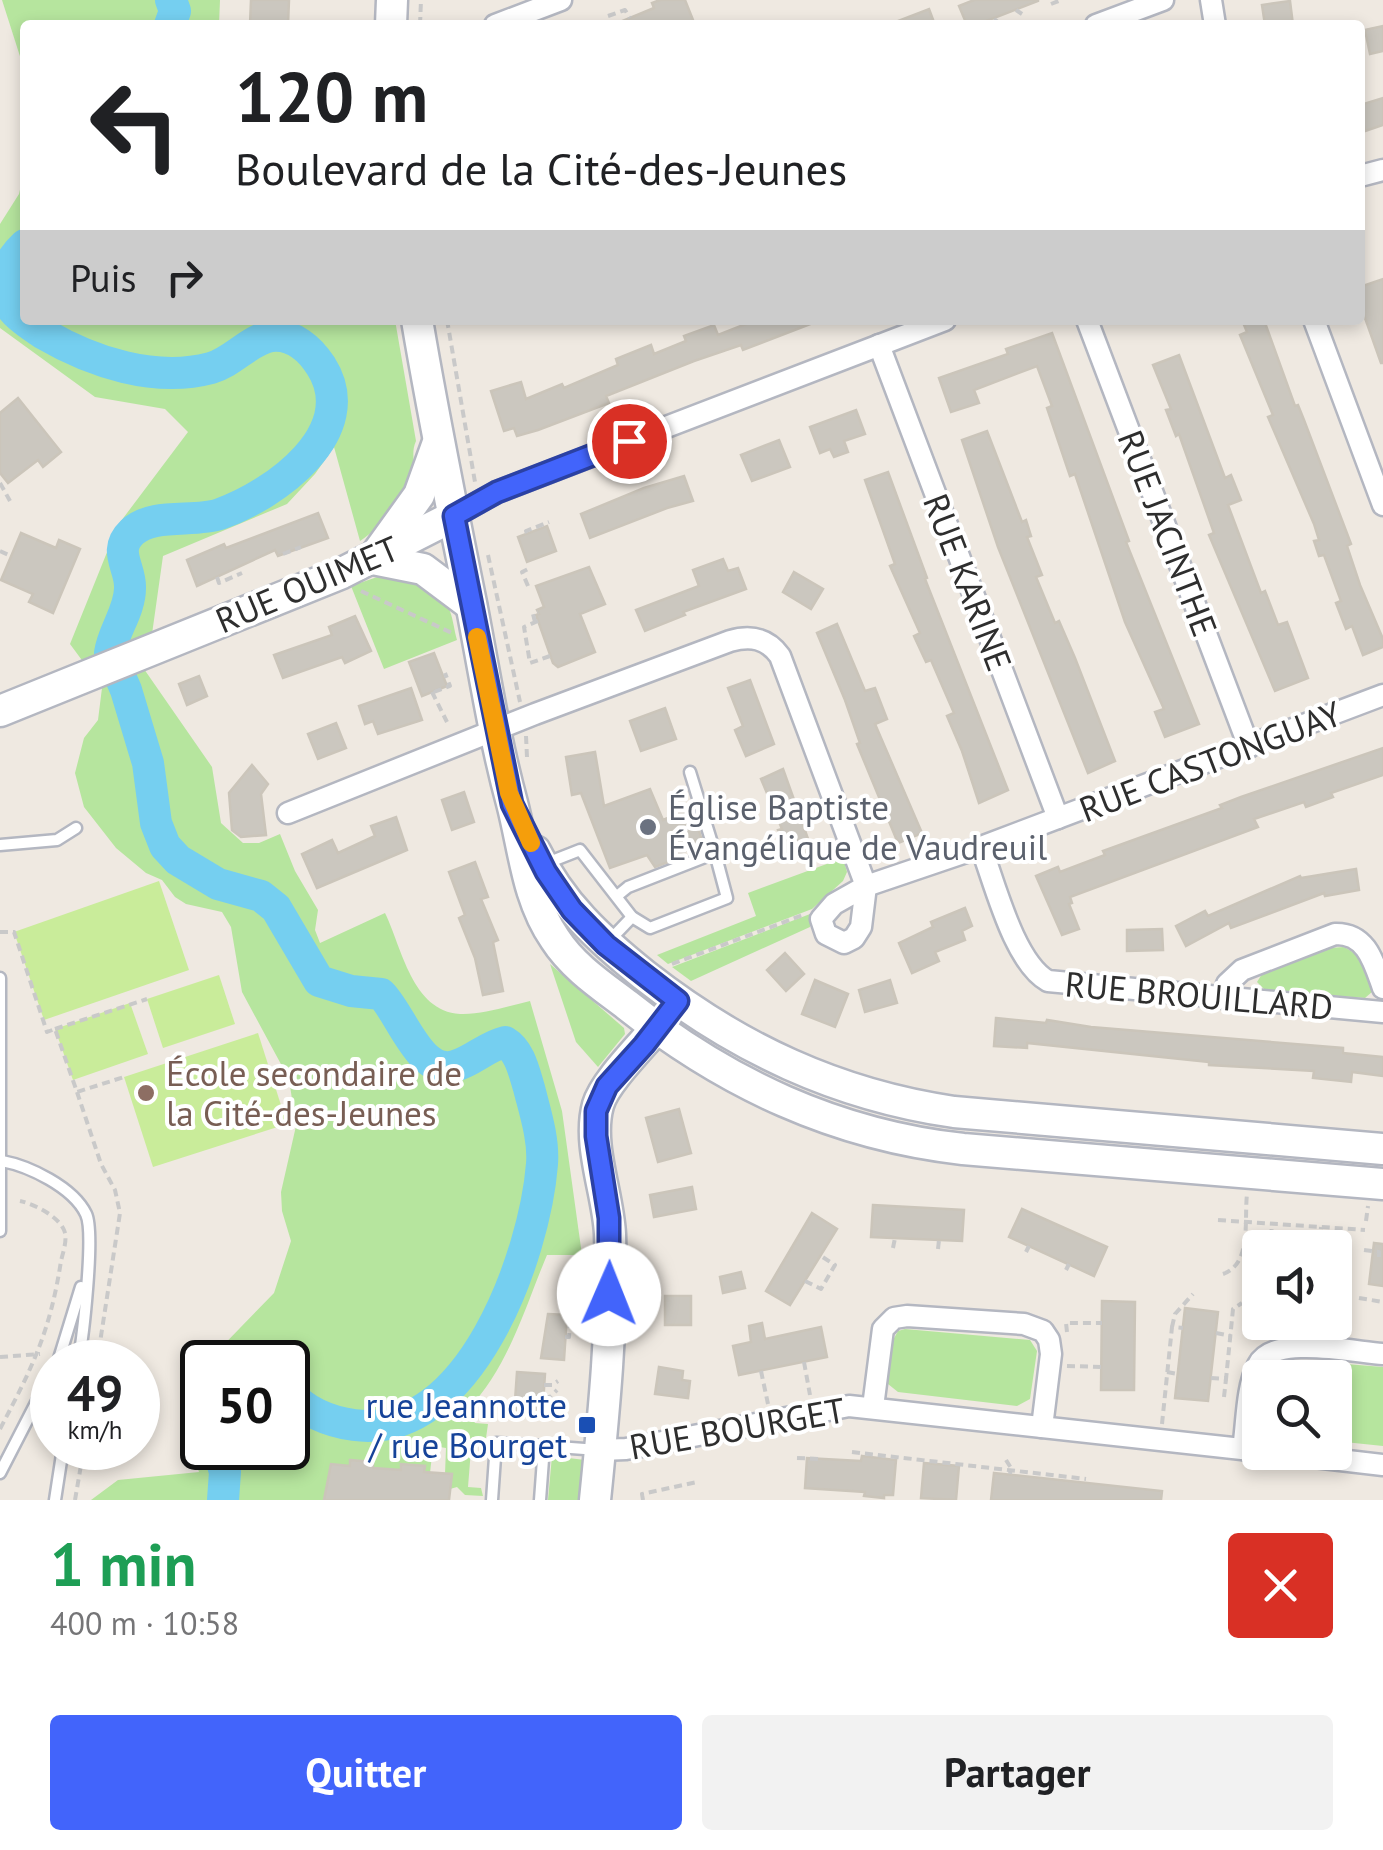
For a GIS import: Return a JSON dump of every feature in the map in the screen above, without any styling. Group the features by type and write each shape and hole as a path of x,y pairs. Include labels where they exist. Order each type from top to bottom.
{"main road":[{"path":"419,325 496,731 531,886 554,938 576,964 698,1058 764,1094 833,1122 920,1144 1376,1194"},
{"path":"440,438 420,496 373,558 423,569 471,605"},
{"name":"RUE OUIMET","path":"0,711 373,558 454,516"},
{"path":"512,804 562,899 606,945 678,1001 772,1058 846,1088 910,1106 990,1116 1383,1149"},
{"path":"595,1500 610,1249 596,1111 607,1086 678,1001"}],"street":[{"path":"509,20 560,0"},
{"path":"1109,20 1163,0"},
{"name":"RUE OUIMET","path":"454,516 497,492 932,325"},
{"name":"RUE JACINTHE","path":"1089,325 1248,747"},
{"path":"1316,325 1383,504"},
{"name":"RUE KARINE","path":"879,346 1058,818"},
{"name":"RUE CASTONGUAY","path":"496,731 730,641 759,639 780,656 866,886 981,847 1383,695"},
{"path":"288,813 496,731"},
{"name":"RUE BROUILLARD","path":"981,847 1022,952 1040,977 1062,984 1383,1012"},
{"path":"1222,998 1227,984 1242,970 1335,934 1351,936 1365,946 1383,988"},
{"name":"RUE BOURGET","path":"873,1408 883,1329 894,1318 1024,1324 1043,1331 1050,1345 1042,1428"},
{"name":"RUE BOURGET","path":"1263,1360 1267,1354 1285,1346 1383,1354"},
{"name":"RUE BOURGET","path":"600,1450 626,1449 836,1407 1242,1449"},
{"path":"1352,1461 1383,1464"}],"lane":[{"path":"542,865 580,850 632,918 650,928 726,898 690,772"},
{"path":"0,845 57,840 76,828"},
{"path":"617,896 628,887 715,853"},
{"path":"606,945 632,918"},
{"path":"0,978 0,1231"},
{"path":"2,1161 39,1172 82,1208 90,1229 80,1340"},
{"path":"64,1340 86,1267"},
{"path":"0,1473 30,1415"},
{"path":"492,1500 496,1443 600,1450"},
{"path":"540,1500 544,1446"},
{"path":"55,1500 60,1470"}],"path":[{"path":"1051,4 1060,0"},
{"path":"608,16 625,10 630,18"},
{"path":"448,325 475,479"},
{"path":"0,482 10,501"},
{"path":"527,533 549,522"},
{"path":"485,542 520,704"},
{"path":"283,554 301,547"},
{"path":"0,551 11,556"},
{"path":"528,586 522,572 530,568"},
{"path":"217,577 219,583 242,573"},
{"path":"348,586 428,620 459,639"},
{"path":"538,612 533,614 537,622 524,627 530,663 550,656"},
{"path":"446,673 450,686 432,692 447,722"},
{"path":"526,735 526,765"},
{"path":"668,966 810,912"},
{"path":"0,932 14,932 47,1032 146,999"},
{"path":"55,1029 120,1213 101,1340"},
{"path":"77,1092 124,1077"},
{"path":"1366,1221 1376,1194"},
{"path":"20,1200 42,1210 65,1232 53,1310 43,1340"},
{"path":"1223,1274 1242,1260 1246,1204"},
{"path":"1218,1220 1366,1230"},
{"path":"1272,1223 1272,1230"},
{"path":"1321,1226 1321,1230"},
{"path":"894,1238 894,1248"},
{"path":"938,1249 939,1240"},
{"path":"1364,1250 1379,1252 1379,1257"},
{"path":"805,1281 821,1289 835,1265 820,1256"},
{"path":"1162,1424 1174,1314 1193,1294"},
{"path":"1358,1298 1383,1302"},
{"path":"1224,1397 1234,1309 1242,1304"},
{"path":"565,1337 569,1338 572,1307"},
{"path":"1067,1340 1066,1323 1102,1323"},
{"path":"1172,1327 1183,1328"},
{"path":"1216,1333 1231,1336"},
{"path":"0,1357 30,1354"},
{"path":"1068,1358 1066,1366 1102,1367"},
{"path":"804,1362 810,1395"},
{"path":"0,1429 30,1369"},
{"path":"762,1371 768,1404"},
{"path":"1167,1372 1178,1374"},
{"path":"1211,1378 1226,1379"},
{"path":"544,1385 558,1380"},
{"path":"544,1397 557,1390"},
{"path":"852,1452 870,1450 878,1456 1086,1478"},
{"path":"797,1458 820,1458"},
{"path":"1006,1460 1010,1471"},
{"path":"75,1500 80,1470"},
{"path":"643,1500 642,1494 681,1482 697,1482"}],"green space":[{"path":"2,0 220,0 219,20 20,20 20,56"},
{"path":"20,190 20,325 396,325 416,441 410,482 385,520 360,541 334,447 287,504 163,556 152,634 84,663 70,644 118,525 188,432 165,409 95,397 0,328 0,224"},
{"path":"383,575 411,580 436,592 450,611 457,640 384,669 351,586"},
{"path":"144,669 212,767 221,823 243,843 259,843 280,834 295,871 318,910 315,930 320,943 385,913 411,976 430,1002 460,1014 530,1001 562,1111 582,1255 547,1255 505,1357 467,1410 475,1423 488,1424 486,1438 472,1437 468,1487 481,1488 483,1496 465,1495 457,1487 450,1489 451,1475 445,1474 446,1448 433,1446 430,1473 424,1472 425,1467 402,1464 401,1470 373,1468 373,1462 351,1460 350,1466 331,1464 324,1500 91,1500 118,1480 198,1470 310,1470 310,1340 228,1340 274,1293 291,1241 281,1192 296,1126 289,1079 242,992 231,927 222,912 186,904 175,897 162,880 146,873 116,848 84,807 75,773 84,738 98,720 102,688"},
{"path":"843,858 847,872 843,881 812,909 668,964 657,955 756,916 748,893"},
{"path":"159,881 189,970 44,1020 14,932"},
{"path":"810,914 810,927 691,981 672,967"},
{"path":"1343,947 1360,959 1367,971 1372,992 1365,998 1265,990 1257,982 1262,974"},
{"path":"550,964 624,1028 625,1034 598,1067 576,1042"},
{"path":"219,975 235,1024 163,1048 147,999"},
{"path":"130,1003 148,1054 73,1080 55,1029"},
{"path":"258,1033 287,1124 153,1167 124,1077"},
{"path":"898,1331 1030,1340 1037,1351 1030,1399 1017,1406 898,1392 888,1384 888,1379 893,1340"},
{"path":"1352,1364 1383,1367 1383,1446 1352,1443"},
{"path":"552,1456 585,1460 581,1500 548,1500"}],"building":[{"path":"251,0 289,0 288,20 250,20"},
{"path":"685,0 693,20 625,20 654,8 652,3"},
{"path":"974,0 1038,0 989,20 965,20 959,6"},
{"path":"1290,1 1292,20 1264,20 1262,5"},
{"path":"929,9 933,20 900,20"},
{"path":"1383,26 1383,51 1370,54 1365,30"},
{"path":"1383,98 1383,125 1365,131 1365,103"},
{"path":"1383,279 1383,363 1365,318 1365,285"},
{"path":"714,325 718,335 743,325 808,325 743,350 741,345 694,361 606,396 609,403 538,430 517,436 514,428 504,431 491,391 521,382 526,399 618,365 616,359 651,345 654,354 686,341 684,336"},
{"path":"1244,325 1266,325 1351,544 1347,546 1360,585 1383,639 1383,647 1363,655 1352,626 1346,629 1336,603 1341,601 1324,555 1319,556 1314,541 1319,540 1314,524 1268,417 1273,415 1240,335 1247,332"},
{"path":"1052,333 1129,541 1126,542 1199,724 1165,737 1155,712 1164,709 1125,622 1075,474 1070,476 1037,366 974,390 979,403 951,412 939,378 1008,354 1006,349"},
{"path":"1179,355 1225,478 1231,475 1241,500 1228,505 1261,593 1265,591 1278,625 1287,622 1308,678 1275,691 1209,535 1214,533 1179,434 1176,436 1166,410 1171,409 1153,365"},
{"path":"18,398 61,452 43,467 38,460 8,483 0,473 0,413"},
{"path":"856,410 865,434 844,441 848,452 834,457 830,449 820,453 810,427"},
{"path":"987,431 1022,522 1026,520 1031,536 1027,537 1042,575 1036,577 1075,658 1115,761 1088,773 998,547 962,440"},
{"path":"779,440 790,467 752,481 741,455"},
{"path":"888,472 925,579 1008,790 979,803 947,716 954,713 931,660 926,662 914,636 920,633 890,566 895,564 865,480"},
{"path":"684,476 693,501 590,538 581,514"},
{"path":"318,513 328,538 278,556 275,550 197,586 187,560"},
{"path":"547,526 556,551 527,562 518,537"},
{"path":"21,533 56,548 59,540 80,549 53,613 29,602 33,594 1,580"},
{"path":"723,559 728,571 738,568 746,589 645,631 636,610 699,586 693,570"},
{"path":"589,567 605,604 580,614 595,652 558,667 553,663 536,615 544,607 536,586"},
{"path":"794,572 823,589 811,609 783,592"},
{"path":"355,616 371,651 345,663 342,657 283,678 274,655 332,635 329,627"},
{"path":"837,624 865,691 875,688 887,719 875,724 922,833 898,843 817,633"},
{"path":"434,653 447,686 422,696 409,662"},
{"path":"199,676 207,696 187,705 179,684"},
{"path":"750,680 774,744 746,756 735,730 743,726 728,688"},
{"path":"411,688 422,720 378,734 373,721 365,724 359,706"},
{"path":"665,708 676,739 641,751 630,721"},
{"path":"336,723 346,748 318,759 308,734"},
{"path":"1383,748 1383,775 1331,793 1333,797 1306,807 1304,802 1254,819 1258,827 1070,897 1079,929 1062,935 1036,876 1058,867 1060,872 1105,855 1103,851 1222,808 1220,805"},
{"name":"Église Baptiste Évangélique de Vaudreuil","path":"595,752 604,806 650,789 663,820 692,808 703,844 655,867 647,855 610,868 581,793 572,795 566,757"},
{"path":"252,765 268,784 261,794 266,835 241,837 232,830 229,793"},
{"path":"783,769 812,850 789,859 778,830 782,829 761,779"},
{"path":"464,792 474,822 452,830 442,800"},
{"path":"396,817 407,850 317,888 302,854 332,840 338,853 375,836 371,826"},
{"path":"475,862 488,897 481,899 498,940 493,942 503,991 483,995 475,958 459,918 465,915 449,872"},
{"path":"1356,869 1359,890 1325,896 1324,893 1231,928 1229,923 1186,946 1176,926 1205,911 1208,916 1300,876"},
{"path":"965,908 972,926 962,931 965,940 935,952 939,961 912,973 899,943 933,927 931,922"},
{"path":"1162,929 1163,950 1127,951 1127,930"},
{"path":"785,953 804,974 786,991 767,970"},
{"path":"815,980 848,994 835,1027 802,1014"},
{"path":"890,980 897,1003 865,1012 859,990"},
{"path":"996,1018 1343,1048 1343,1053 1383,1057 1383,1076 1352,1072 1351,1082 1313,1078 1314,1071 1209,1065 1027,1043 1027,1048 994,1046"},
{"path":"679,1109 691,1153 658,1162 646,1118"},
{"path":"692,1187 696,1209 654,1217 650,1195"},
{"path":"873,1205 964,1210 962,1241 871,1237"},
{"path":"1022,1209 1107,1247 1094,1276 1009,1237"},
{"path":"812,1213 837,1229 790,1305 766,1291"},
{"path":"1374,1243 1383,1244 1383,1286 1369,1284"},
{"path":"741,1272 745,1288 723,1293 720,1277"},
{"path":"665,1296 691,1296 691,1325 665,1325"},
{"path":"1102,1301 1135,1302 1134,1390 1101,1390"},
{"path":"1185,1308 1218,1312 1208,1401 1175,1398"},
{"path":"548,1314 567,1315 564,1360 541,1358"},
{"path":"762,1323 765,1339 821,1327 827,1357 739,1375 733,1346 751,1342 749,1326"},
{"path":"659,1367 683,1371 682,1380 690,1381 688,1398 655,1394"},
{"path":"517,1372 545,1374 542,1418 514,1415"},
{"path":"862,1456 896,1460 893,1495 884,1498 864,1496 865,1492 805,1488 807,1458 861,1461"},
{"path":"350,1460 373,1462 373,1468 401,1470 401,1464 425,1466 424,1472 452,1474 449,1500 324,1500 331,1464 350,1466"},
{"path":"924,1463 959,1466 956,1500 921,1498"},
{"path":"994,1473 1162,1491 1161,1500 991,1500"}],"waterway":[{"path":"171,0 175,11 172,20"},
{"path":"20,251 10,263 4,290 20,317"},
{"path":"31,325 82,353 146,371 190,372 211,368 256,341 272,336 287,337 300,344 321,366 331,391 331,414 322,437 287,476 242,505 220,514 141,526 123,546 129,596 110,653 126,690 148,763 156,823 165,846 178,860 218,884 261,896 276,908 319,981 351,991 381,994 431,1062 455,1066 505,1042 518,1056 538,1126 542,1164 526,1245 489,1334 463,1373 431,1404 395,1422 354,1425 310,1410"},
{"path":"223,1500 224,1470"}],"slow traffic":[{"path":"477,637 509,793 531,843"}],"place":[{"name":"Église Baptiste Évangélique de Vaudreuil","path":"648,827"},
{"name":"École secondaire de la Cité-des-Jeunes","path":"146,1093"},
{"name":"rue Jeannotte / rue Bourget","path":"587,1425"}],"route":[{"path":"609,1294 609,1218 596,1136 596,1111 607,1086 678,1001 606,945 562,899 512,804 454,516 497,492 629,441"}]}
